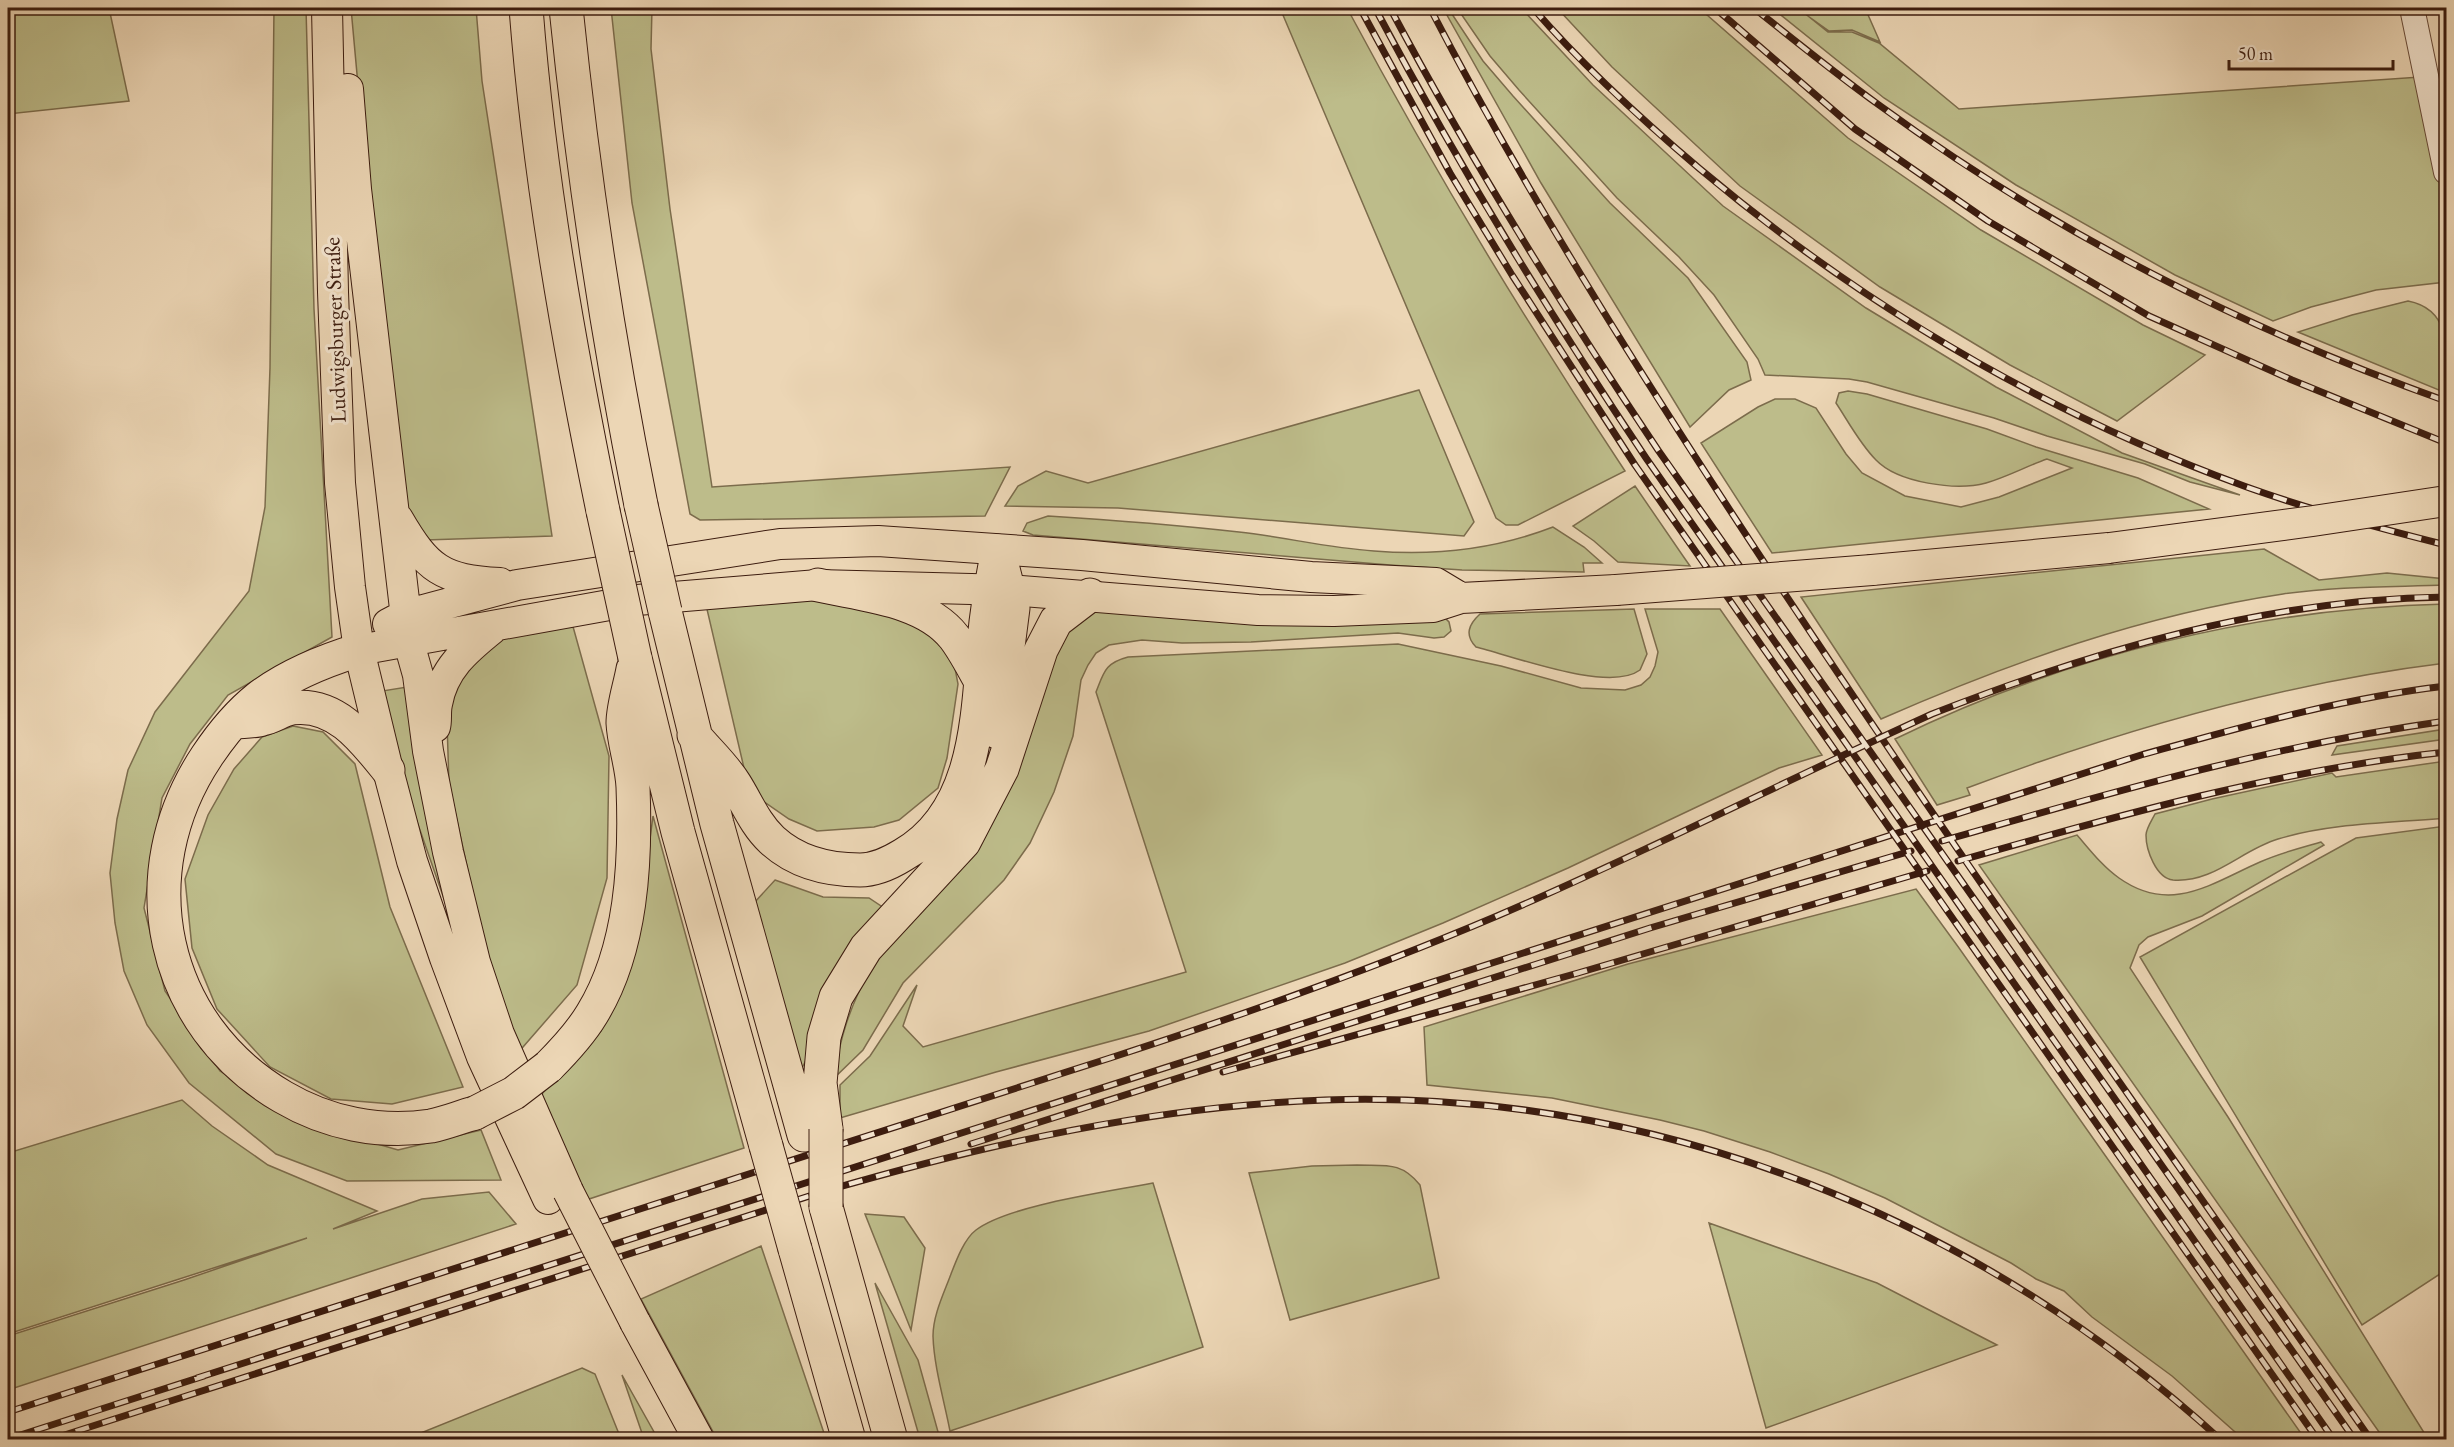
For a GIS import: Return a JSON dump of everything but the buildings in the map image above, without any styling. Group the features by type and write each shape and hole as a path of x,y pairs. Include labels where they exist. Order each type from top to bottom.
{"highway":[{"path":"526,8 548,201 572,356 635,658 676,822 849,1440"},
{"path":"566,8 588,199 611,344 641,505 673,653 694,735 815,1132 830,1222 891,1440"},
{"path":"694,735 734,782 750,813 772,840 793,856 816,866 841,870 865,870 890,863 912,850 932,832 950,809 962,782 972,749 980,680 999,589 998,551"},
{"path":"818,585 911,606 928,614 953,636 980,680"},
{"path":"982,808 999,720 1011,625 1012,608 999,589"},
{"path":"815,1132 824,1037 836,998 866,948 964,842 1002,769 1041,650 1056,621 1090,595"},
{"path":"359,650 326,660 300,672 257,699 233,722 213,747 190,784 174,826 165,871 165,917 169,942 189,1001 203,1024 226,1052 264,1086 304,1110 347,1124 390,1128 431,1126 475,1113 514,1093 548,1067 569,1046 592,1014 610,978 622,933 634,834 632,783 623,722 635,658"},
{"path":"233,722 263,719 292,708 307,708 325,712 355,730 388,770"}],"main road":[{"name":"Ludwigsburger Straße","path":"327,8 340,483 350,587 359,650 412,861 474,1035 558,1195"},
{"name":"Ludwigsburger Straße","path":"341,8 356,189 392,509 407,629 418,675 428,750 448,852 475,962 558,1195"},
{"path":"407,629 494,627 637,600 818,585 999,589 1236,609 1334,611 1432,607 1461,598 1616,590 1872,570 2109,548 2446,501"},
{"path":"392,509 414,546 429,563 442,572 467,582 518,585 780,544 878,541 1082,555 1311,577 1436,583 1461,598"},
{"path":"359,650 518,585"},
{"path":"428,750 436,723 436,705 448,672 469,647 494,627"},
{"path":"558,1195 626,1325 677,1440"},
{"path":"626,1325 699,1440"}],"street":[{"path":"2412,8 2438,91 2446,172"}],"shaded area":[{"path":"8,8 109,8 129,101 8,114"},
{"path":"274,8 306,8 314,309 332,637 228,695 190,744 162,798 144,908 165,991 220,1071 295,1120 398,1150 481,1130 501,1180 347,1181 276,1154 189,1083 147,1025 124,971 115,923 110,873 117,819 128,770 155,712 249,591 265,507 270,368"},
{"path":"351,8 476,8 482,81 552,536 425,540 403,501 367,184"},
{"path":"611,8 652,8 651,49 670,209 712,487 1010,467 985,516 700,520 690,514 632,203"},
{"path":"1280,8 1347,8 1480,243 1551,358 1625,471 1518,525 1506,525 1496,518"},
{"path":"1443,8 1448,8 1483,61 1610,203 1688,278 1747,362 1751,380 1729,390 1690,427 1541,183"},
{"path":"1457,8 1521,8 1593,85 1723,206 1866,308 1996,387 2122,453 2240,495 2190,482 2145,464 1994,418 1867,382 1765,375 1758,359 1714,295 1679,257 1617,198 1519,90 1490,56"},
{"path":"1557,8 1699,8 1848,138 1981,230 2143,325 2205,355 2117,421 2010,365 1880,287 1740,186 1612,67"},
{"path":"1772,8 1798,8 1828,32 1852,32 1879,43 1959,109 2420,77 2446,198 2446,282 2376,290 2311,307 2273,321 2175,275 2016,185 1884,98"},
{"path":"1800,8 1865,8 1880,42 1852,30 1829,31"},
{"path":"2408,301 2423,306 2441,324 2447,350 2446,393 2298,332 2352,315"},
{"path":"1419,390 1474,522 1464,536 1118,508 1005,506 1018,486 1046,471 1088,483"},
{"path":"1848,391 1867,394 1987,429 2036,447 2138,478 2209,509 1772,553 1701,443 1758,407 1775,399 1795,399 1816,408 1846,454 1862,473 1905,496 1961,507 1999,497 2072,468 2047,459 1994,481 1959,486 1928,483 1898,474 1876,460 1836,403 1839,393"},
{"path":"1635,486 1690,566 1618,562 1573,526"},
{"path":"1048,516 1215,529 1340,547 1397,552 1442,551 1487,546 1553,527 1584,547 1602,563 1583,563 1584,572 1462,570 1033,535 1023,531 1027,523"},
{"path":"2264,549 2319,580 2387,573 2446,579 2446,585 2303,591 2179,614 2028,660 1881,719 1801,597"},
{"path":"809,595 928,624 954,663 958,684 947,758 938,788 899,820 874,827 817,831 789,819 760,799 744,768 706,605"},
{"path":"2446,604 2446,663 2324,683 2203,711 2025,767 1967,788 1970,795 1937,805 1895,739 2026,683 2163,642 2304,615"},
{"path":"1634,609 1647,654 1640,670 1626,676 1606,677 1560,671 1476,647 1469,634 1473,622 1480,614"},
{"path":"1645,609 1720,609 1822,755 1779,768 1568,868 1345,963 1149,1031 996,1072 840,1118 840,1085 870,1056 917,985 903,1026 923,1047 1186,972 1096,692 1106,669 1114,662 1128,657 1398,644 1501,666 1581,688 1625,690 1641,685 1650,677 1655,666 1658,652"},
{"path":"1098,610 1445,618 1449,622 1451,631 1444,637 1434,638 1398,633 1251,642 1182,643 1142,640 1109,645 1096,653 1081,680 1073,736 1054,792 1030,843 1004,880 903,983 863,1050 833,1079 847,1023 856,997 870,970 1012,763 1068,626"},
{"path":"572,623 609,756 607,878 577,985 516,1055 498,1009 449,784 446,691 491,639"},
{"path":"407,687 472,979 414,813 382,691"},
{"path":"293,726 323,732 355,764 390,907 463,1087 392,1104 331,1099 270,1067 217,1009 192,948 185,879 208,815 234,769 262,737"},
{"path":"2446,729 2446,739 2332,755 2337,746"},
{"path":"2446,761 2446,818 2361,824 2298,834 2265,844 2214,871 2188,880 2173,880 2162,874 2153,862 2146,841 2148,827 2155,814 2332,773 2336,777"},
{"path":"653,816 744,1148 586,1200 539,1097 601,1031 640,916"},
{"path":"2446,826 2446,1270 2362,1325 2140,957 2356,838"},
{"path":"2077,835 2102,864 2119,878 2138,889 2156,894 2174,895 2208,886 2290,851 2321,842 2324,845 2202,916 2148,937 2139,945 2130,968 2228,1117 2428,1439 2384,1439 1979,865"},
{"path":"775,880 823,897 869,898 884,908 802,1068 754,903"},
{"path":"1916,889 2305,1439 2243,1439 2172,1376 2092,1317 2064,1291 2036,1279 2011,1263 1885,1198 1829,1174 1770,1152 1660,1120 1552,1098 1427,1085 1424,1027 1628,964"},
{"path":"182,1100 212,1126 268,1165 377,1211 333,1229 422,1199 489,1192 516,1224 8,1390 8,1336 307,1238 8,1334 8,1153"},
{"path":"1384,1165 1399,1168 1413,1177 1420,1185 1439,1278 1290,1320 1249,1173 1312,1166"},
{"path":"1153,1183 1203,1347 950,1431 935,1360 933,1328 939,1304 955,1263 964,1244 972,1234 991,1221 1011,1213 1086,1195"},
{"path":"865,1214 904,1217 925,1248 911,1330"},
{"path":"1709,1223 1877,1283 1997,1345 1766,1428"},
{"path":"761,1246 826,1439 717,1439 641,1299"},
{"path":"875,1283 918,1360 940,1439 920,1439"},
{"path":"582,1368 595,1374 621,1439 406,1439"},
{"path":"622,1375 658,1439 644,1439"}],"railway":[{"path":"1360,8 1450,173 1512,275 1635,465 2318,1440"},
{"path":"1375,8 1504,236 1646,458 2334,1440"},
{"path":"1390,8 1518,232 1658,450 2355,1440"},
{"path":"1430,8 1510,155 1596,300 1777,582 1997,906 2371,1440"},
{"path":"1533,8 1613,92 1700,169 1825,266 1958,351 2098,425 2170,457 2294,503 2446,545"},
{"path":"1715,8 1855,129 1988,221 2149,316 2292,380 2446,443"},
{"path":"1754,8 1879,105 1945,151 2081,235 2152,274 2297,343 2446,401"},
{"path":"8,1412 1110,1058 1305,992 1449,936 1552,892 1932,714 2057,669 2120,649 2249,618 2314,607 2380,600 2446,597"},
{"path":"197,1378 2141,755 2330,706 2446,686"},
{"path":"1942,841 2192,772 2318,743 2446,721"},
{"path":"1958,861 2139,811 2261,782 2322,770 2446,752"},
{"path":"971,1144 1650,928 1911,851"},
{"path":"1223,1072 1578,973 1927,871"},
{"path":"49,1440 825,1191 886,1174 1010,1143 1135,1119 1198,1110 1325,1100 1449,1102 1571,1117 1690,1144 1806,1183 1918,1232 2025,1292 2126,1361 2221,1440"},
{"path":"8,1439 204,1376"}]}
